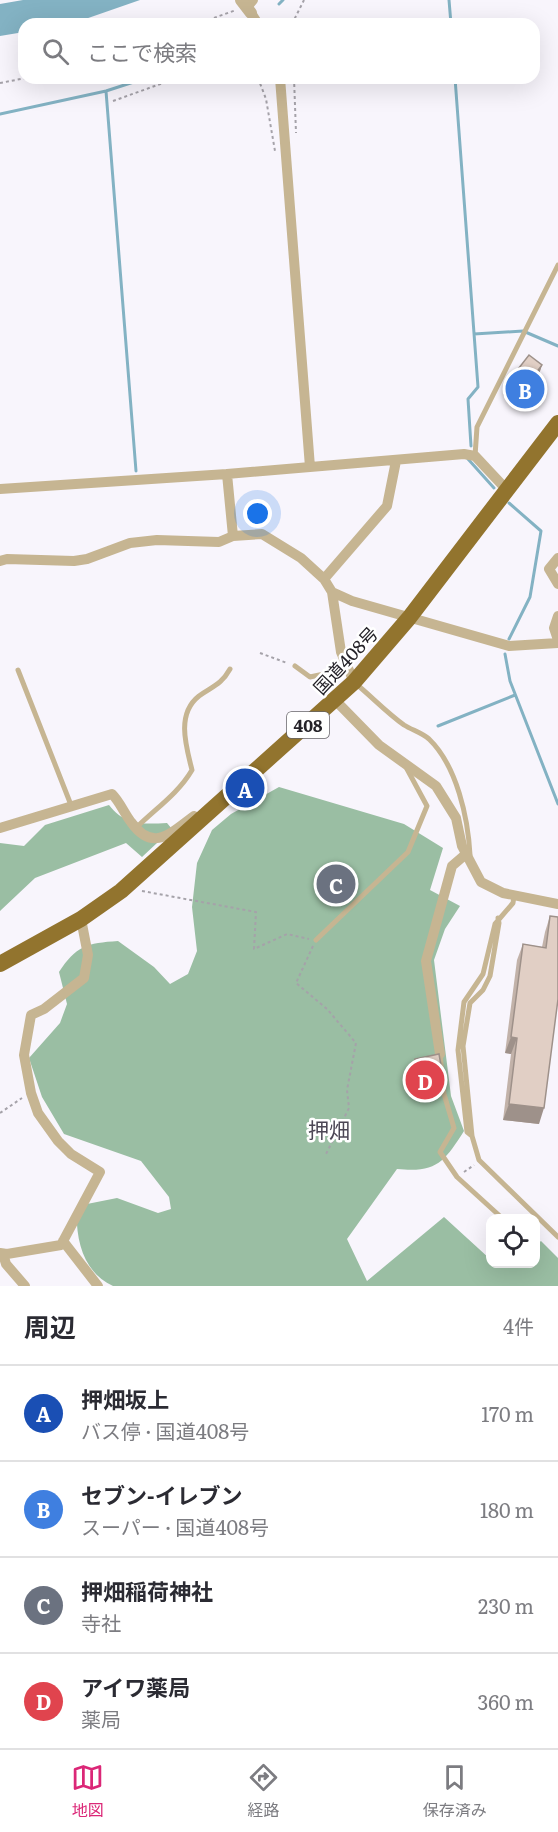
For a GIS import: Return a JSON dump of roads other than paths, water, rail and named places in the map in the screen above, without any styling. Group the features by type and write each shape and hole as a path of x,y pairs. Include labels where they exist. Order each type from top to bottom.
{"highway":[{"name":"国道408号","path":"0,964 81,919 125,888 335,700 351,675 409,618 558,423"}],"street":[{"path":"281,84 310,468"},
{"path":"0,489 310,468 464,454 475,456 507,490"},
{"path":"324,579 387,506 396,461"},
{"path":"227,474 233,536"},
{"path":"0,561 7,558 74,561 87,559 130,543 157,540 207,543 219,542 233,536 262,534 301,558 324,579 332,592 341,652 351,675"},
{"path":"558,558 549,569 558,584"},
{"path":"332,592 352,601 509,646 558,642 554,628 558,616"},
{"path":"335,700 373,740 436,786 447,800 456,818 462,846 481,882 489,888 514,896 558,904"},
{"path":"0,828 112,794 136,828 145,836 158,839 166,837 246,779"},
{"path":"440,1054 426,961 452,866 469,859"},
{"path":"25,1286 6,1264 1,1254 55,1247 63,1241 100,1172 71,1154 42,1122 31,1093 24,1055 31,1015 51,1004 84,978 88,954 81,919"},
{"path":"63,1241 98,1286"}],"lane":[{"path":"475,456 477,427 558,265"},
{"path":"295,666 310,677 351,675 404,725 428,739 454,780 468,822 469,859"},
{"path":"136,828 181,788 192,770 184,739 186,710 198,697 223,681 230,669"},
{"path":"18,670 72,806"},
{"path":"316,940 408,852 427,806 405,765"},
{"path":"514,896 513,903 498,918 490,976 483,990 470,1003 463,1046 472,1136 479,1160 558,1237"},
{"path":"440,1054 444,1094 454,1128 440,1152 457,1178 498,1214"}],"water":[{"path":"23,0 140,0 88,18 18,18 18,33 0,36 0,4"}],"waterway":[{"path":"279,4 283,0"},
{"path":"449,0 450,18"},
{"path":"0,114 106,91 128,84"},
{"path":"455,84 478,387 468,399 471,446"},
{"path":"106,91 136,471"},
{"path":"474,334 523,331 558,346"},
{"path":"468,459 494,488"},
{"path":"509,503 541,531 530,597 509,639"},
{"path":"505,654 510,681 558,804"},
{"path":"438,726 515,695"}],"place":[{"name":"セブン-イレブン","path":"525,389"},
{"name":"押畑坂上","path":"245,788"},
{"name":"押畑稲荷神社","path":"336,884"},
{"name":"アイワ薬局","path":"425,1080"}],"district":[{"name":"押畑","path":"329,1128"}]}
